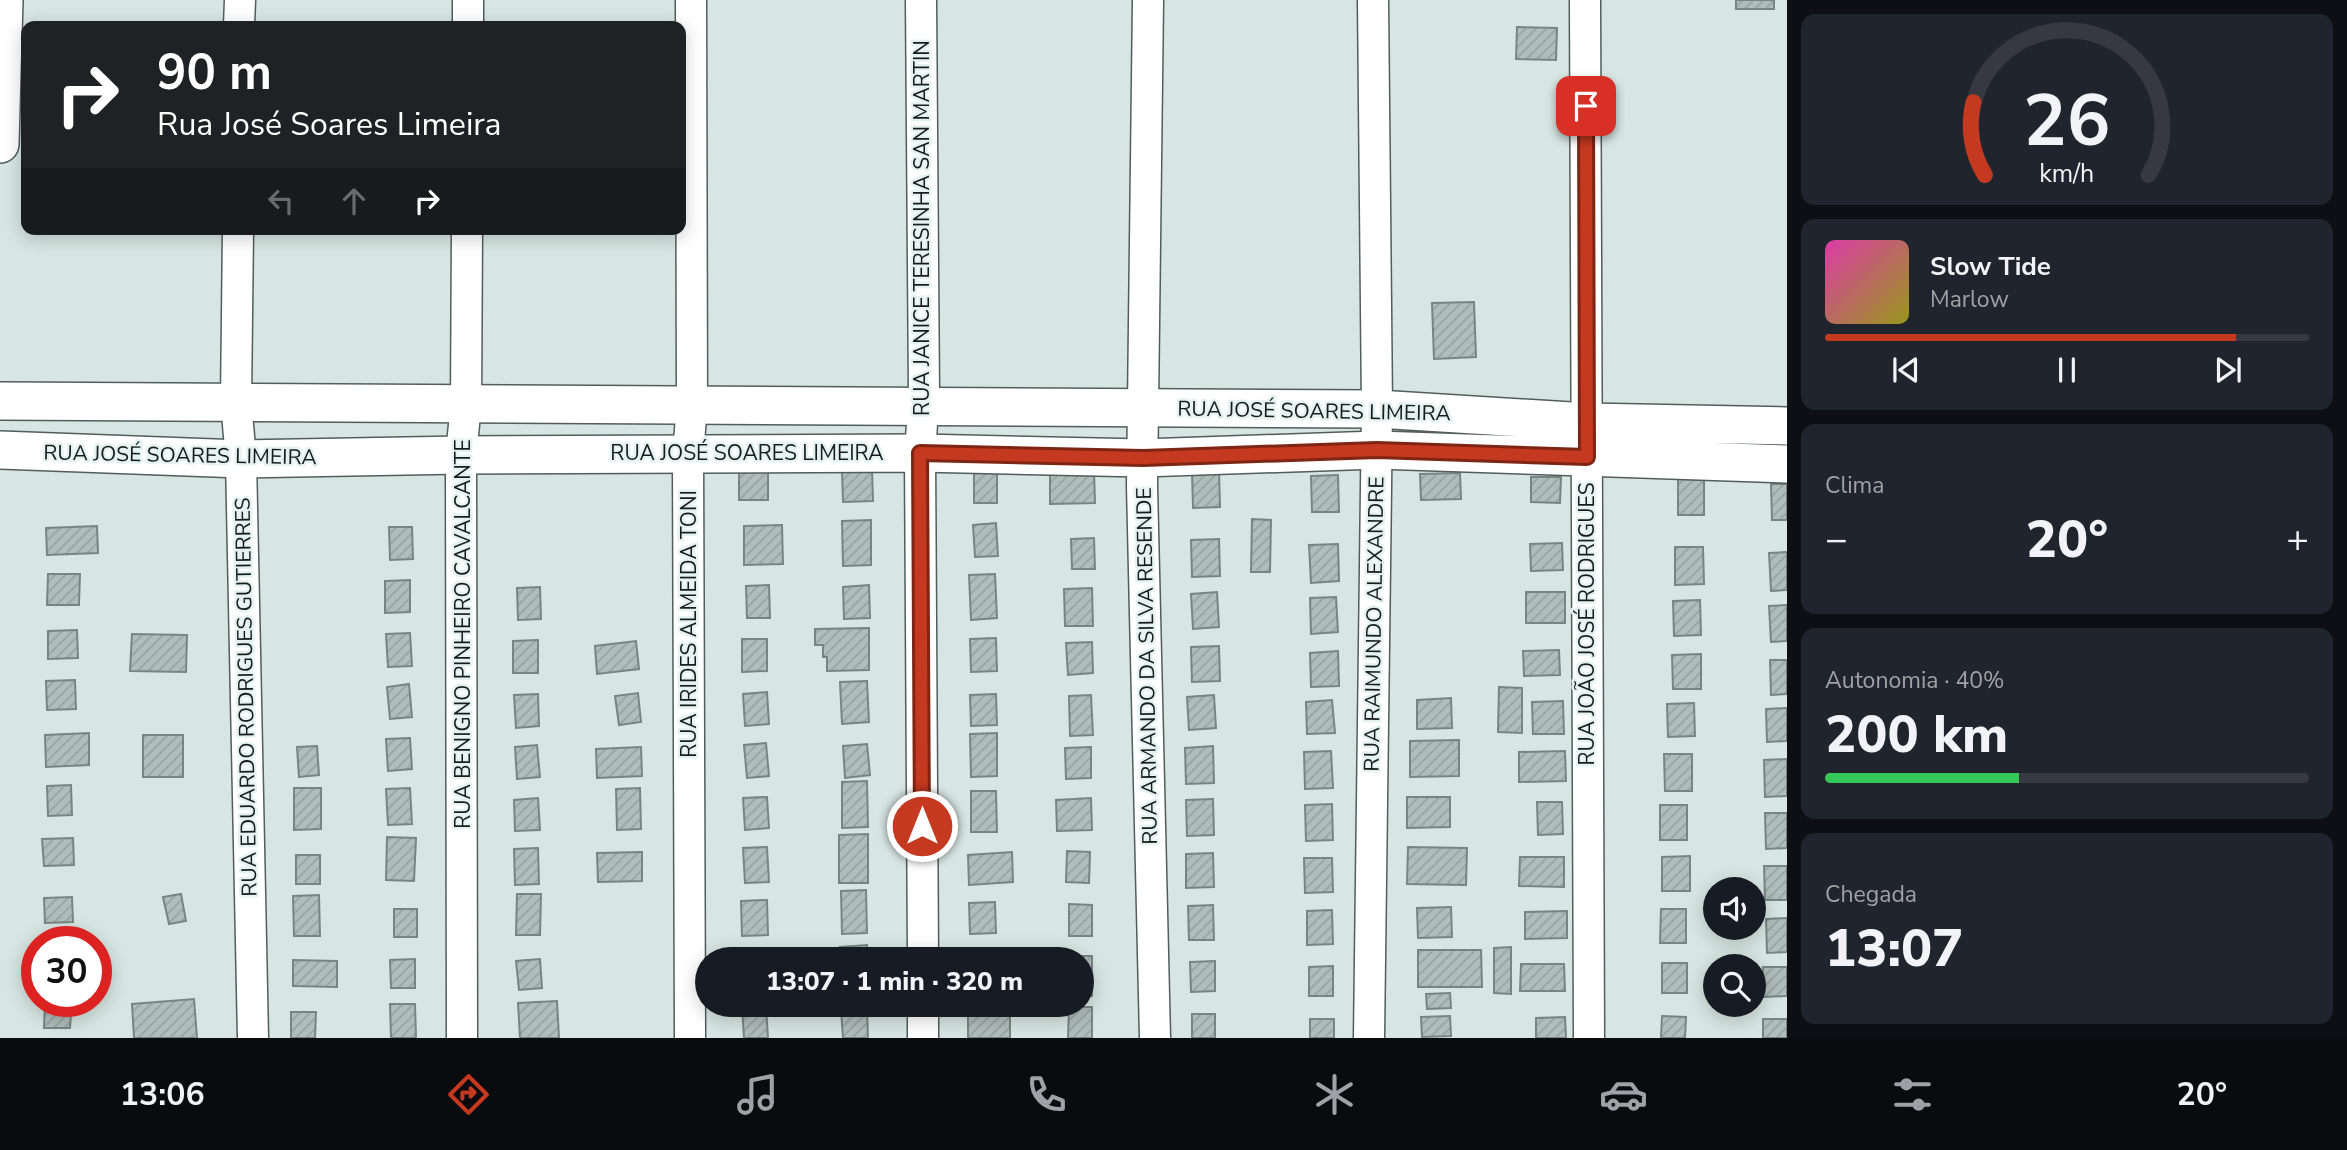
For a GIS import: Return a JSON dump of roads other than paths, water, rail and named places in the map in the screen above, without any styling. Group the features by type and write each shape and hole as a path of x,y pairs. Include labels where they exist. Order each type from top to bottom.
{"street":[{"path":"0,144 4,0"},
{"path":"239,21 240,0"},
{"path":"468,0 468,21"},
{"name":"RUA IRIDES ALMEIDA TONI","path":"690,1038 688,454 692,405 691,0"},
{"name":"RUA JANICE TERESINHA SAN MARTIN","path":"921,0 924,407 920,453 922,947"},
{"name":"RUA ARMANDO DA SILVA RESENDE","path":"1148,0 1143,458 1155,1038"},
{"name":"RUA RAIMUNDO ALEXANDRE","path":"1369,1038 1377,450 1373,0"},
{"name":"RUA JOÃO JOSÉ RODRIGUES","path":"1585,0 1589,1038"},
{"name":"RUA EDUARDO RODRIGUES GUTIERRES","path":"238,235 236,402 241,459 253,1038"},
{"name":"RUA BENIGNO PINHEIRO CAVALCANTE","path":"462,1038 461,455 466,404 467,235"},
{"name":"RUA JOSÉ SOARES LIMEIRA","path":"0,401 1377,409 1587,440 1787,464"},
{"name":"RUA JOSÉ SOARES LIMEIRA","path":"0,450 241,459 920,453 1143,458 1587,440 1787,426"},
{"path":"923,1017 923,1038"}]}
